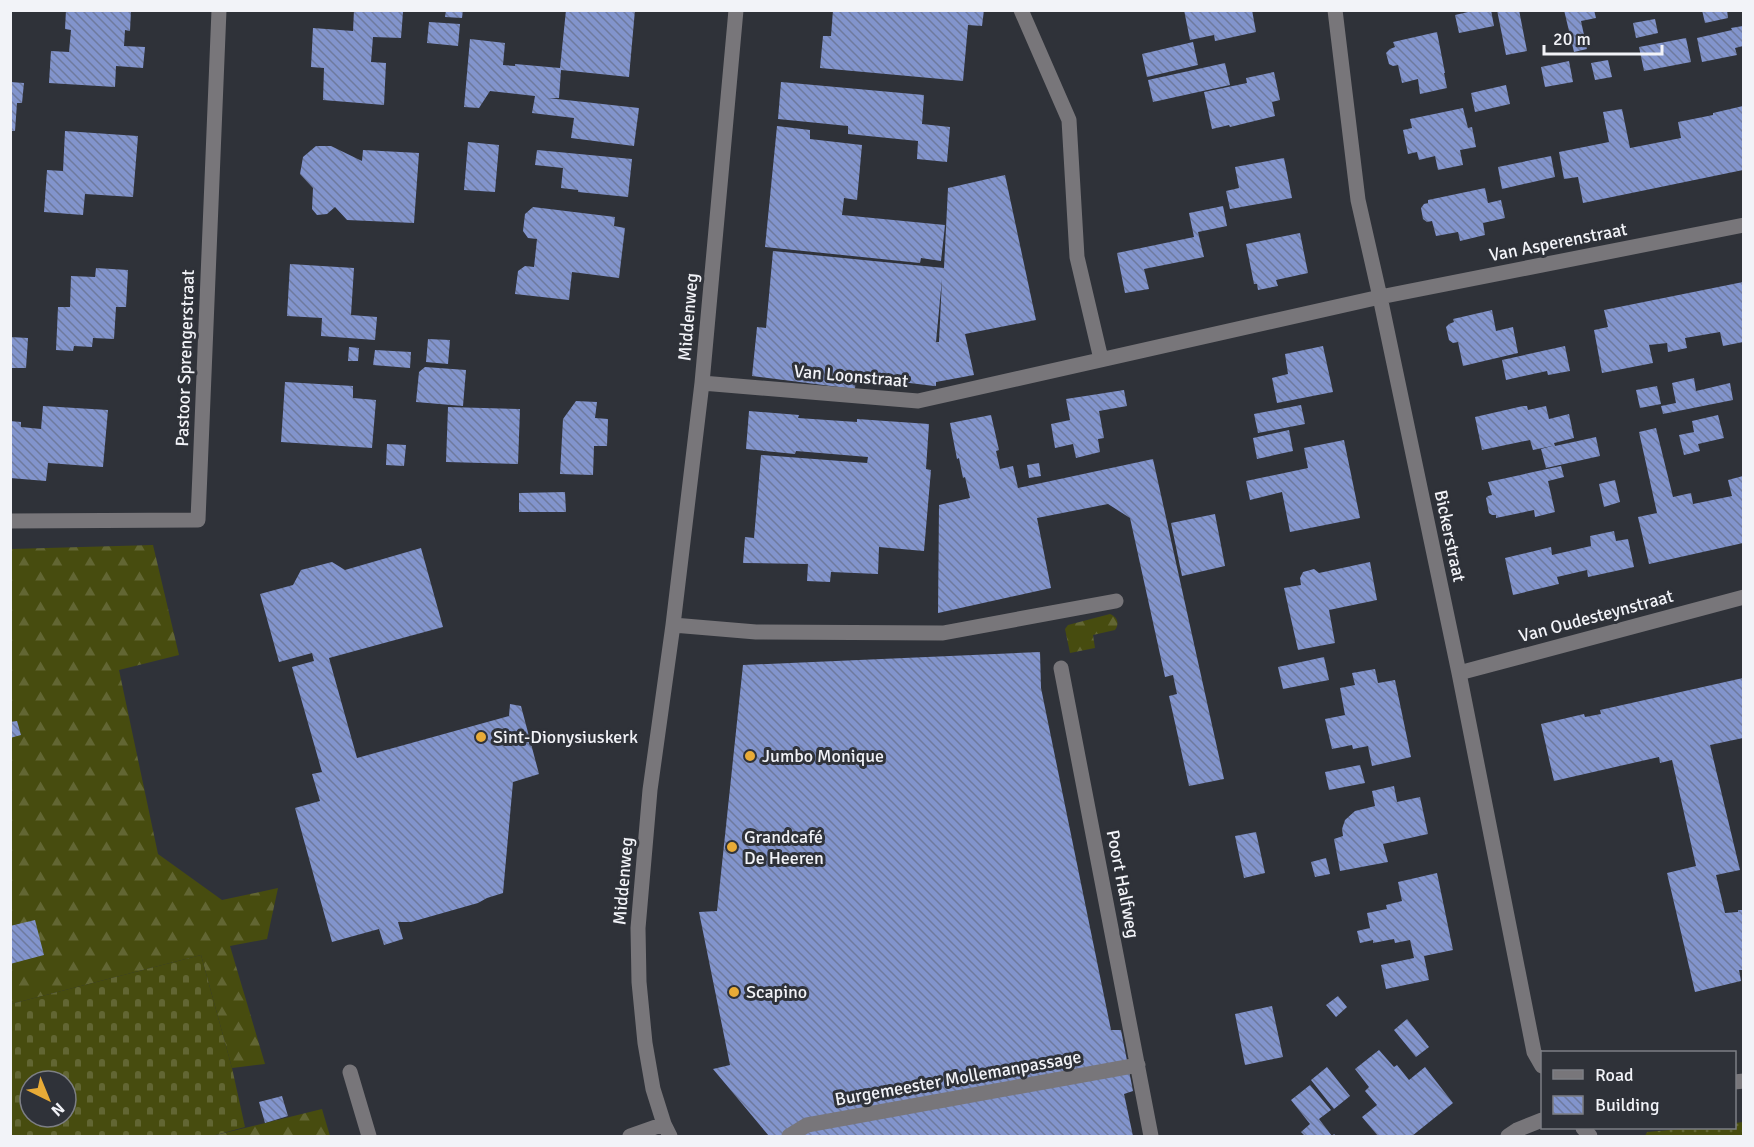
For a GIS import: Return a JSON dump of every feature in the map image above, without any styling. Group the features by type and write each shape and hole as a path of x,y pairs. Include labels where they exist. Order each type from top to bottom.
{"street":[{"name":"Pastoor Sprengerstraat","path":"10,521 198,520 219,10"},
{"name":"Middenweg","path":"667,1130 653,1089 641,1016 638,928 650,790 673,626 702,383 736,10"},
{"path":"1022,10 1069,120 1077,257 1101,359"},
{"name":"Bickerstraat","path":"1335,10 1358,200 1459,673 1534,1052 1541,1064"},
{"name":"Van Asperenstraat","path":"1380,297 1743,225"},
{"name":"Van Loonstraat","path":"702,383 918,401 1380,297"},
{"name":"Van Oudesteynstraat","path":"1459,673 1743,597"},
{"path":"673,626 756,632 943,633 1116,601"},
{"name":"Poort Halfweg","path":"1061,668 1151,1137"},
{"name":"Burgemeester Mollemanpassage","path":"789,1137 807,1125 1138,1065"},
{"path":"350,1072 369,1137"},
{"path":"1508,1137 1517,1130 1541,1120"},
{"path":"630,1137 667,1130"}],"green space":[{"path":"153,545 179,655 119,670 158,854 222,900 278,888 267,939 230,946 265,1064 232,1068 201,955 11,1004 11,549"},
{"path":"1110,614 1117,620 1115,630 1093,635 1095,648 1070,653 1065,629 1068,625"},
{"path":"201,955 232,1068 245,1127 212,1136 11,1136 11,1004"},
{"path":"322,1109 330,1136 212,1136"},
{"path":"1743,1122 1743,1136 1645,1136 1647,1132 1681,1129 1736,1129 1736,1123"}],"building":[{"path":"66,10 131,10 130,31 125,30 124,46 145,47 143,68 116,66 115,87 49,83 51,51 69,52 71,30 65,29"},
{"path":"354,10 403,12 401,38 373,37 371,62 386,63 384,105 323,100 324,68 311,67 313,28 353,31"},
{"path":"446,10 463,10 462,18 445,17"},
{"path":"566,10 635,10 629,77 561,70 559,98 548,98 639,108 634,146 571,138 574,118 532,113 535,96 490,91 479,108 464,107 470,39 505,43 503,65 560,68"},
{"path":"833,10 984,10 982,26 968,25 963,81 820,68 823,36 831,36"},
{"path":"1184,10 1252,10 1256,32 1215,41 1214,35 1190,40"},
{"path":"1477,10 1491,10 1494,26 1459,33 1455,15"},
{"path":"1497,10 1519,10 1527,51 1506,55"},
{"path":"1564,10 1594,10 1596,18 1581,21 1587,49 1574,52"},
{"path":"1702,10 1727,10 1728,18 1705,23"},
{"path":"1655,19 1658,33 1636,38 1633,23"},
{"path":"429,22 460,24 458,46 427,43"},
{"path":"1743,26 1743,46 1735,48 1737,55 1702,62 1697,38"},
{"path":"1437,32 1447,88 1420,94 1418,79 1402,83 1398,65 1389,64 1386,53 1395,47 1393,42"},
{"path":"1686,38 1691,62 1644,71 1639,47"},
{"path":"1193,42 1198,65 1147,77 1142,54"},
{"path":"1608,60 1612,77 1595,80 1591,63"},
{"path":"1569,61 1573,82 1545,87 1541,67"},
{"path":"1225,63 1230,85 1153,102 1148,80"},
{"path":"1274,72 1280,100 1272,102 1275,116 1212,129 1204,92 1247,83 1246,78"},
{"path":"10,82 24,83 22,103 17,103 15,131 10,131"},
{"path":"781,82 924,95 922,124 950,127 947,162 917,159 918,141 848,134 848,126 778,119"},
{"path":"1506,85 1510,104 1475,112 1471,93"},
{"path":"1743,106 1743,170 1583,203 1578,177 1564,179 1559,152 1609,142 1603,112 1622,109 1630,148 1681,138 1678,122"},
{"path":"1463,108 1468,128 1472,127 1476,147 1460,150 1463,165 1438,170 1435,156 1419,160 1417,152 1408,154 1403,130 1412,128 1410,119"},
{"path":"777,126 810,130 810,139 862,145 857,200 844,198 842,215 945,225 941,261 921,258 920,263 765,247"},
{"path":"65,131 138,136 133,197 85,194 83,215 44,212 47,170 63,171"},
{"path":"468,142 499,145 495,192 464,190"},
{"path":"316,146 331,146 362,161 363,150 419,153 414,223 347,220 335,207 327,214 317,215 312,209 313,188 300,174 303,157"},
{"path":"537,150 632,159 628,197 561,188 563,168 535,165"},
{"path":"1551,156 1555,177 1502,189 1498,167"},
{"path":"1284,158 1292,198 1230,209 1226,191 1239,188 1235,167"},
{"path":"1005,175 1036,320 965,334 974,375 936,382 936,386 856,375 855,389 752,376 757,327 766,328 773,251 944,268 948,188","holes":["942,279 939,342 936,342"]},
{"path":"1485,188 1488,203 1501,200 1505,218 1483,223 1485,235 1460,241 1458,232 1436,236 1432,221 1427,222 1423,219 1421,208 1428,203 1428,200"},
{"path":"1223,206 1227,226 1198,232 1204,257 1144,269 1149,289 1125,293 1117,253 1194,237 1189,213"},
{"path":"533,207 615,217 614,226 625,228 619,278 572,272 569,300 515,294 518,271 525,266 534,267 537,239 528,238 523,231 525,214"},
{"path":"1300,233 1308,273 1276,280 1278,286 1258,290 1257,284 1254,284 1246,244"},
{"path":"290,264 354,268 351,315 377,317 375,340 321,336 322,318 287,316"},
{"path":"96,268 128,270 126,307 116,307 114,339 93,338 92,347 74,346 73,351 56,350 58,307 70,307 71,276 95,277"},
{"path":"1743,282 1743,342 1723,346 1720,332 1685,338 1687,348 1668,352 1667,343 1649,345 1653,363 1602,373 1594,330 1608,327 1604,310"},
{"path":"1492,310 1496,331 1513,327 1518,353 1463,366 1458,342 1453,343 1449,340 1446,327 1454,322 1453,319"},
{"path":"10,337 28,338 26,368 10,368"},
{"path":"428,339 450,340 448,364 426,362"},
{"path":"1323,346 1333,392 1277,403 1272,378 1288,374 1285,354"},
{"path":"1565,346 1570,371 1548,375 1547,371 1506,380 1502,360"},
{"path":"349,347 359,348 358,361 348,361"},
{"path":"375,350 411,352 410,368 373,365"},
{"path":"425,367 466,370 463,406 416,402 419,372"},
{"path":"1694,378 1696,391 1730,383 1733,400 1663,414 1661,406 1676,403 1672,383"},
{"path":"285,382 353,386 353,398 376,400 372,448 281,442"},
{"path":"1657,386 1661,404 1640,408 1636,390"},
{"path":"1124,390 1127,406 1099,411 1104,438 1098,439 1100,452 1076,458 1073,444 1055,448 1051,424 1070,420 1066,399"},
{"path":"576,401 597,402 595,418 608,419 607,446 594,446 593,475 560,474 563,419"},
{"path":"1301,405 1305,424 1258,433 1254,414"},
{"path":"43,406 108,410 103,467 48,463 46,481 10,478 10,421 21,422 21,427 41,429"},
{"path":"1527,406 1528,410 1546,406 1549,419 1569,414 1574,438 1554,443 1555,446 1596,437 1600,456 1546,468 1541,449 1552,446 1533,450 1530,440 1482,450 1475,417"},
{"path":"448,407 520,409 518,464 446,462"},
{"path":"749,411 799,415 798,418 929,424 926,469 931,470 924,551 879,547 878,574 831,572 830,582 807,581 808,564 743,563 745,537 754,538 761,455 867,463 868,457 746,449"},
{"path":"991,415 999,450 996,451 1000,469 1013,466 1018,488 1153,459 1224,779 1189,786 1169,696 1177,694 1173,675 1165,677 1130,518 1108,504 1037,518 1051,588 938,613 939,505 970,498 959,458 957,459 950,423"},
{"path":"1718,415 1724,438 1698,444 1700,451 1684,455 1679,435 1694,432 1692,421"},
{"path":"1656,428 1673,497 1691,493 1693,504 1732,496 1728,480 1743,476 1743,543 1649,564 1638,517 1657,513 1639,432"},
{"path":"1289,430 1293,451 1257,459 1253,438"},
{"path":"1344,440 1360,518 1290,532 1282,492 1250,500 1246,481 1308,468 1304,448"},
{"path":"387,444 406,445 404,466 386,465"},
{"path":"1039,463 1041,476 1029,478 1027,465"},
{"path":"1561,466 1564,477 1548,481 1555,512 1535,517 1534,510 1496,518 1496,515 1489,513 1486,498 1492,495 1488,482"},
{"path":"1615,480 1620,502 1604,507 1599,484"},
{"path":"565,492 566,512 519,512 519,493"},
{"path":"1215,514 1225,566 1182,576 1171,523"},
{"path":"1614,531 1616,541 1628,539 1634,567 1588,577 1587,570 1557,577 1559,584 1513,595 1505,558 1551,547 1552,555 1591,546 1590,536"},
{"name":"Sint-Dionysiuskerk","path":"421,548 443,627 329,658 357,758 509,716 510,704 521,706 539,774 513,782 503,893 478,903 411,922 398,922 403,939 384,945 379,929 332,942 295,808 320,801 312,774 322,772 292,667 314,661 312,653 279,662 260,594 293,585 301,570 332,562 345,570"},
{"path":"1370,562 1377,600 1329,610 1335,643 1298,650 1284,588 1301,585 1300,578 1303,572 1314,569 1319,573"},
{"path":"1040,652 1041,688 1111,1030 1121,1030 1133,1091 1124,1094 1133,1136 769,1136 713,1069 730,1065 699,912 717,911 743,665"},
{"path":"1324,657 1329,680 1283,689 1278,667"},
{"path":"1375,669 1378,683 1395,680 1411,757 1372,766 1368,746 1353,749 1352,745 1332,749 1325,719 1345,715 1340,688 1355,685 1352,673"},
{"path":"1743,678 1743,738 1710,745 1740,870 1716,875 1725,913 1743,910 1743,970 1739,970 1741,981 1695,992 1667,873 1696,866 1672,760 1660,763 1659,757 1554,781 1541,724 1584,714 1585,717 1601,714 1600,710"},
{"path":"17,721 21,735 10,738 10,722"},
{"path":"1360,765 1365,783 1329,790 1325,772"},
{"path":"1394,786 1397,802 1420,797 1428,834 1383,844 1388,862 1340,871 1334,839 1343,836 1342,829 1345,820 1355,811 1375,806 1372,791"},
{"path":"1256,832 1265,873 1244,878 1235,836"},
{"path":"1326,858 1330,874 1315,877 1311,862"},
{"path":"1437,873 1453,950 1424,956 1429,980 1386,989 1381,965 1414,958 1410,940 1395,943 1394,939 1373,943 1373,940 1360,943 1357,931 1370,928 1367,913 1387,909 1386,905 1402,901 1398,882"},
{"path":"35,920 44,955 10,964 10,926"},
{"path":"1338,996 1347,1007 1336,1017 1326,1005"},
{"path":"1272,1006 1283,1057 1245,1065 1235,1014"},
{"path":"1407,1019 1429,1047 1416,1057 1394,1030"},
{"path":"1379,1050 1394,1067 1397,1065 1409,1080 1425,1067 1453,1103 1412,1136 1378,1136 1362,1117 1377,1105 1365,1091 1369,1087 1355,1069"},
{"path":"1327,1067 1350,1096 1334,1109 1311,1080"},
{"path":"1310,1085 1331,1110 1319,1119 1332,1136 1305,1136 1301,1132 1310,1124 1291,1100"},
{"path":"282,1096 288,1116 265,1123 259,1102"}],"place":[{"name":"Sint-Dionysiuskerk","path":"481,737"},
{"name":"Jumbo Monique","path":"750,756"},
{"name":"Grandcafé De Heeren","path":"732,847"},
{"name":"Scapino","path":"734,992"}]}
